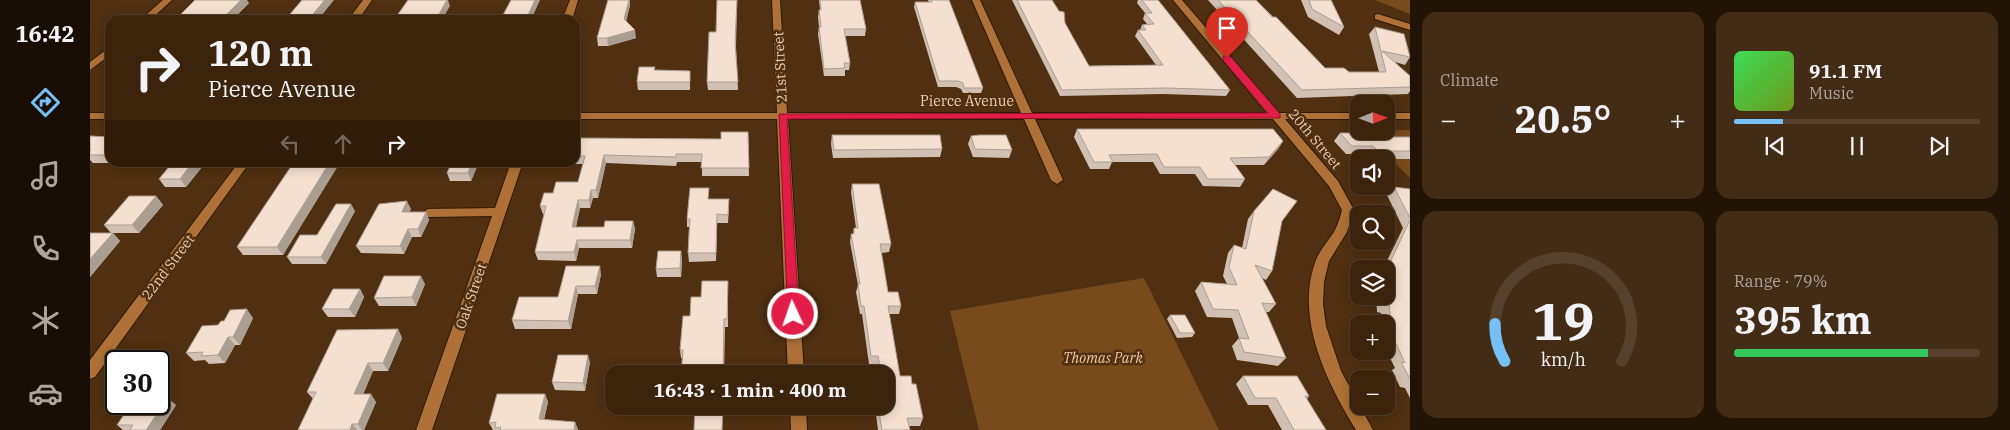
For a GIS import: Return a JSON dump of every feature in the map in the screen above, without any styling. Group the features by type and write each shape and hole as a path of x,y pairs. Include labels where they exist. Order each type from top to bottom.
{"street":[{"path":"150,15 168,0"},
{"path":"357,15 368,0"},
{"path":"569,15 574,0"},
{"name":"21st Street","path":"776,0 796,365"},
{"path":"976,0 1057,180"},
{"name":"20th Street","path":"1177,0 1334,184 1348,210 1342,230 1322,260 1315,287 1318,321 1333,370 1365,430"},
{"path":"1378,17 1410,27"},
{"path":"90,67 105,54"},
{"path":"90,116 105,116"},
{"name":"Pierce Avenue","path":"580,116 1350,116"},
{"path":"1395,116 1410,116"},
{"name":"22nd Street","path":"90,372 241,167"},
{"name":"Oak Street","path":"424,430 515,167"},
{"path":"428,213 500,212"},
{"path":"798,415 799,430"}],"green space":[{"path":"1375,0 1410,0 1410,14"},
{"path":"1395,130 1410,130 1410,178 1395,163 1395,150 1382,150 1372,140 1395,140"},
{"name":"Thomas Park","path":"1144,278 1219,430 979,430 950,311"}],"building":[{"path":"195,0 241,0 226,15 180,15"},
{"path":"302,0 325,0 312,15 289,15"},
{"path":"408,0 447,0 439,15 398,15"},
{"path":"511,0 535,0 528,15 503,15"},
{"path":"608,0 629,0 624,19 635,30 607,38 597,38"},
{"path":"717,0 737,0 735,42 738,82 707,82 709,32 716,32"},
{"path":"820,0 860,0 866,29 844,29 850,63 844,63 845,68 824,69 819,27 821,27"},
{"path":"931,0 949,0 983,88 964,88 963,83 958,81 939,81 915,2 932,2"},
{"path":"1017,0 1052,0 1059,11 1064,12 1065,23 1089,66 1163,65 1138,30 1146,30 1142,25 1154,24 1145,13 1152,13 1142,0 1158,0 1230,90 1166,88 1062,90"},
{"path":"1218,0 1256,0 1272,17 1276,17 1325,68 1344,68 1349,72 1386,72 1375,27 1404,34 1410,57 1382,51 1410,76 1410,87 1302,90"},
{"path":"1309,0 1331,0 1344,27 1312,9"},
{"path":"639,67 655,67 654,70 690,71 690,82 637,82"},
{"path":"1077,129 1273,129 1283,141 1269,157 1230,158 1245,179 1208,179 1200,167 1164,167 1157,154 1109,155 1113,162 1094,162"},
{"path":"721,132 748,132 749,168 701,168 702,154 676,154 676,157 604,155 596,190 591,190 589,200 578,200 572,227 604,227 605,221 633,221 630,240 577,240 574,252 535,252 546,206 540,206 544,193 553,193 556,182 578,182 585,156 580,156 580,138 721,139"},
{"path":"1340,133 1350,133 1350,140 1395,140 1395,137 1410,137 1410,151 1377,150 1373,146 1352,146"},
{"path":"832,135 940,135 942,149 834,150"},
{"path":"1006,135 1012,150 975,149 971,136"},
{"path":"90,136 105,137 105,155 90,155"},
{"path":"169,167 189,167 180,179 159,179"},
{"path":"291,167 327,167 277,247 237,247"},
{"path":"450,167 470,167 468,173 447,173"},
{"path":"852,184 879,184 891,244 880,244 888,292 898,292 901,306 888,306 900,376 911,376 912,384 916,384 923,418 907,418 910,430 882,430 880,415 895,415 895,365 880,365 878,356 871,356 864,306 861,306 858,284 860,284 851,234 854,234 854,228 858,228"},
{"path":"1395,187 1410,189 1410,218 1395,189"},
{"path":"690,188 709,188 708,199 729,199 728,215 717,214 716,253 688,253 690,219 687,219"},
{"path":"1273,189 1297,201 1282,221 1272,271 1255,265 1276,304 1262,303 1286,358 1244,352 1239,338 1249,339 1238,310 1213,309 1201,282 1237,285 1229,267 1234,245 1246,249 1254,211"},
{"path":"129,196 156,196 132,225 104,225"},
{"path":"407,201 402,212 426,212 418,229 408,229 400,246 356,246 379,204"},
{"path":"336,204 351,204 321,257 287,257 300,235 317,235"},
{"path":"1410,220 1410,379 1401,362 1405,363 1395,341 1395,315 1390,315 1389,305 1395,305 1395,260 1391,260"},
{"path":"90,233 113,233 90,259"},
{"path":"658,251 681,251 680,268 656,269"},
{"path":"566,266 600,266 595,286 576,286 568,321 512,320 519,297 558,297"},
{"path":"384,276 421,276 412,297 374,298"},
{"path":"702,281 728,281 727,319 724,319 723,365 682,365 683,350 680,350 683,316 690,316 691,297 701,297"},
{"path":"333,289 360,289 349,309 322,309"},
{"path":"247,309 233,337 228,337 218,355 201,356 203,352 186,353 202,326 218,325 221,321 224,321 230,310"},
{"path":"1170,315 1185,315 1195,333 1180,333"},
{"path":"398,329 383,363 368,363 354,394 371,394 358,424 352,424 350,430 298,430 316,392 307,392 337,330"},
{"path":"558,355 588,355 583,383 552,382"},
{"path":"1243,376 1297,376 1309,396 1305,396 1326,430 1294,430 1276,398 1255,398"},
{"path":"497,394 545,394 539,419 575,422 574,430 500,430 501,427 495,428 496,422 489,423"},
{"path":"124,415 156,415 146,430 130,430 133,425 117,425"},
{"path":"695,415 723,415 722,430 694,430"}],"route":[{"path":"793,314 782,116 1276,116 1227,58"}]}
